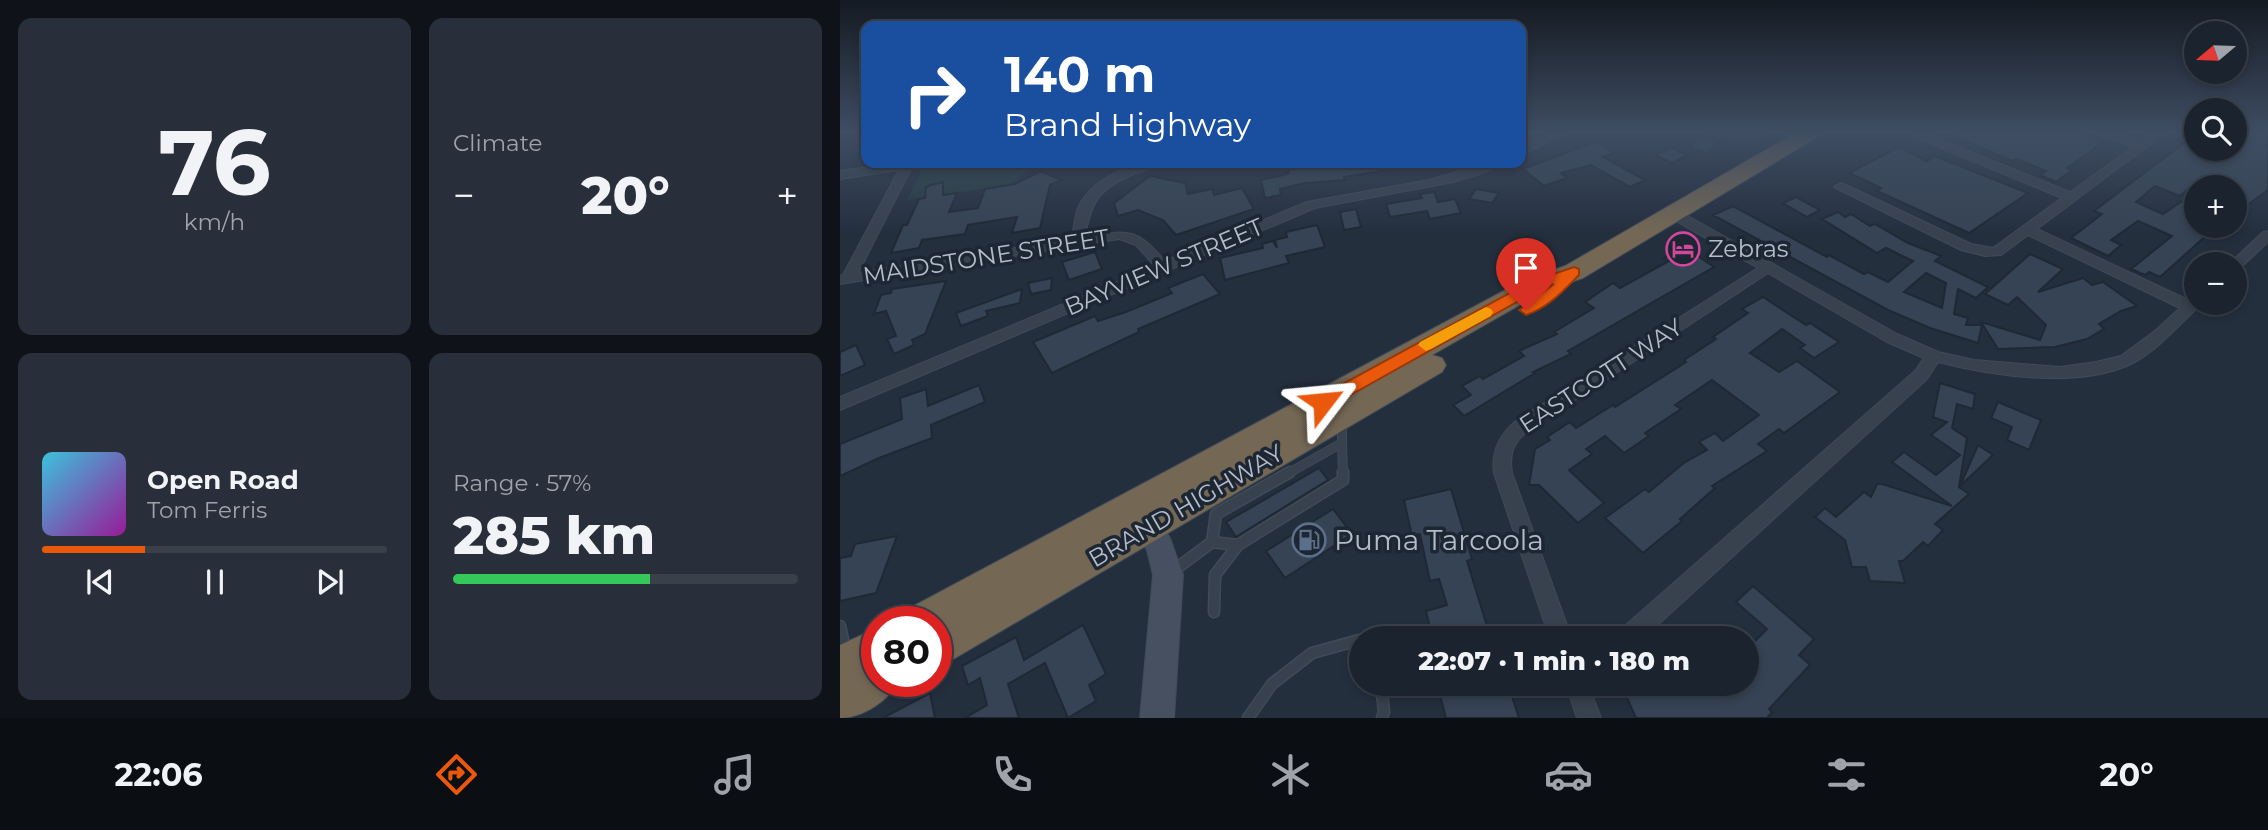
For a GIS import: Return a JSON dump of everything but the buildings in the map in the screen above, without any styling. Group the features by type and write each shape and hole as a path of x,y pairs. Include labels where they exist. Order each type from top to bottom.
{"highway":[{"name":"BRAND HIGHWAY","path":"952,637 1141,517 1535,285 1574,272 1752,166"},
{"name":"BRAND HIGHWAY","path":"952,608 1141,517 1342,430 1549,297 1574,272"}],"street":[{"path":"1994,166 2071,197"},
{"path":"1840,187 1966,247 1996,252 2114,166"},
{"path":"840,175 883,168"},
{"path":"844,280 905,168"},
{"path":"1078,240 1085,206 1098,191 1118,176 1140,168"},
{"name":"BAYVIEW STREET","path":"840,404 1311,205 1342,197 1455,178 1484,168"},
{"path":"1674,214 1863,323 1934,355 1974,366 2060,373 2096,368 2126,360 2184,312"},
{"path":"2029,230 2184,300"},
{"name":"MAIDSTONE STREET","path":"844,280 1120,235 1141,242 1163,267"},
{"path":"2247,254 2268,235"},
{"name":"EASTCOTT WAY","path":"1556,626 1503,473 1501,462 1506,441 1522,426 1767,268"},
{"path":"1641,626 1921,375 1934,355"},
{"path":"1141,517 1160,547 1168,575 1157,718"},
{"path":"1581,696 1589,718"}],"lane":[{"path":"1212,542 1216,514 1342,430"},
{"path":"1214,612 1215,575 1238,545 1343,480 1342,430"},
{"path":"1168,575 1212,542 1238,545"},
{"path":"1248,718 1272,684 1312,653 1349,643"},
{"path":"1382,696 1382,718"}],"green space":[{"path":"923,168 1031,168 1009,185 907,200"}],"slow traffic":[{"path":"1426,345 1486,312"}],"place":[{"name":"Zebras","path":"1683,249"},
{"name":"Puma Tarcoola","path":"1309,540"}],"route":[{"path":"1323,402 1535,285 1574,272 1549,297 1526,310"}]}
